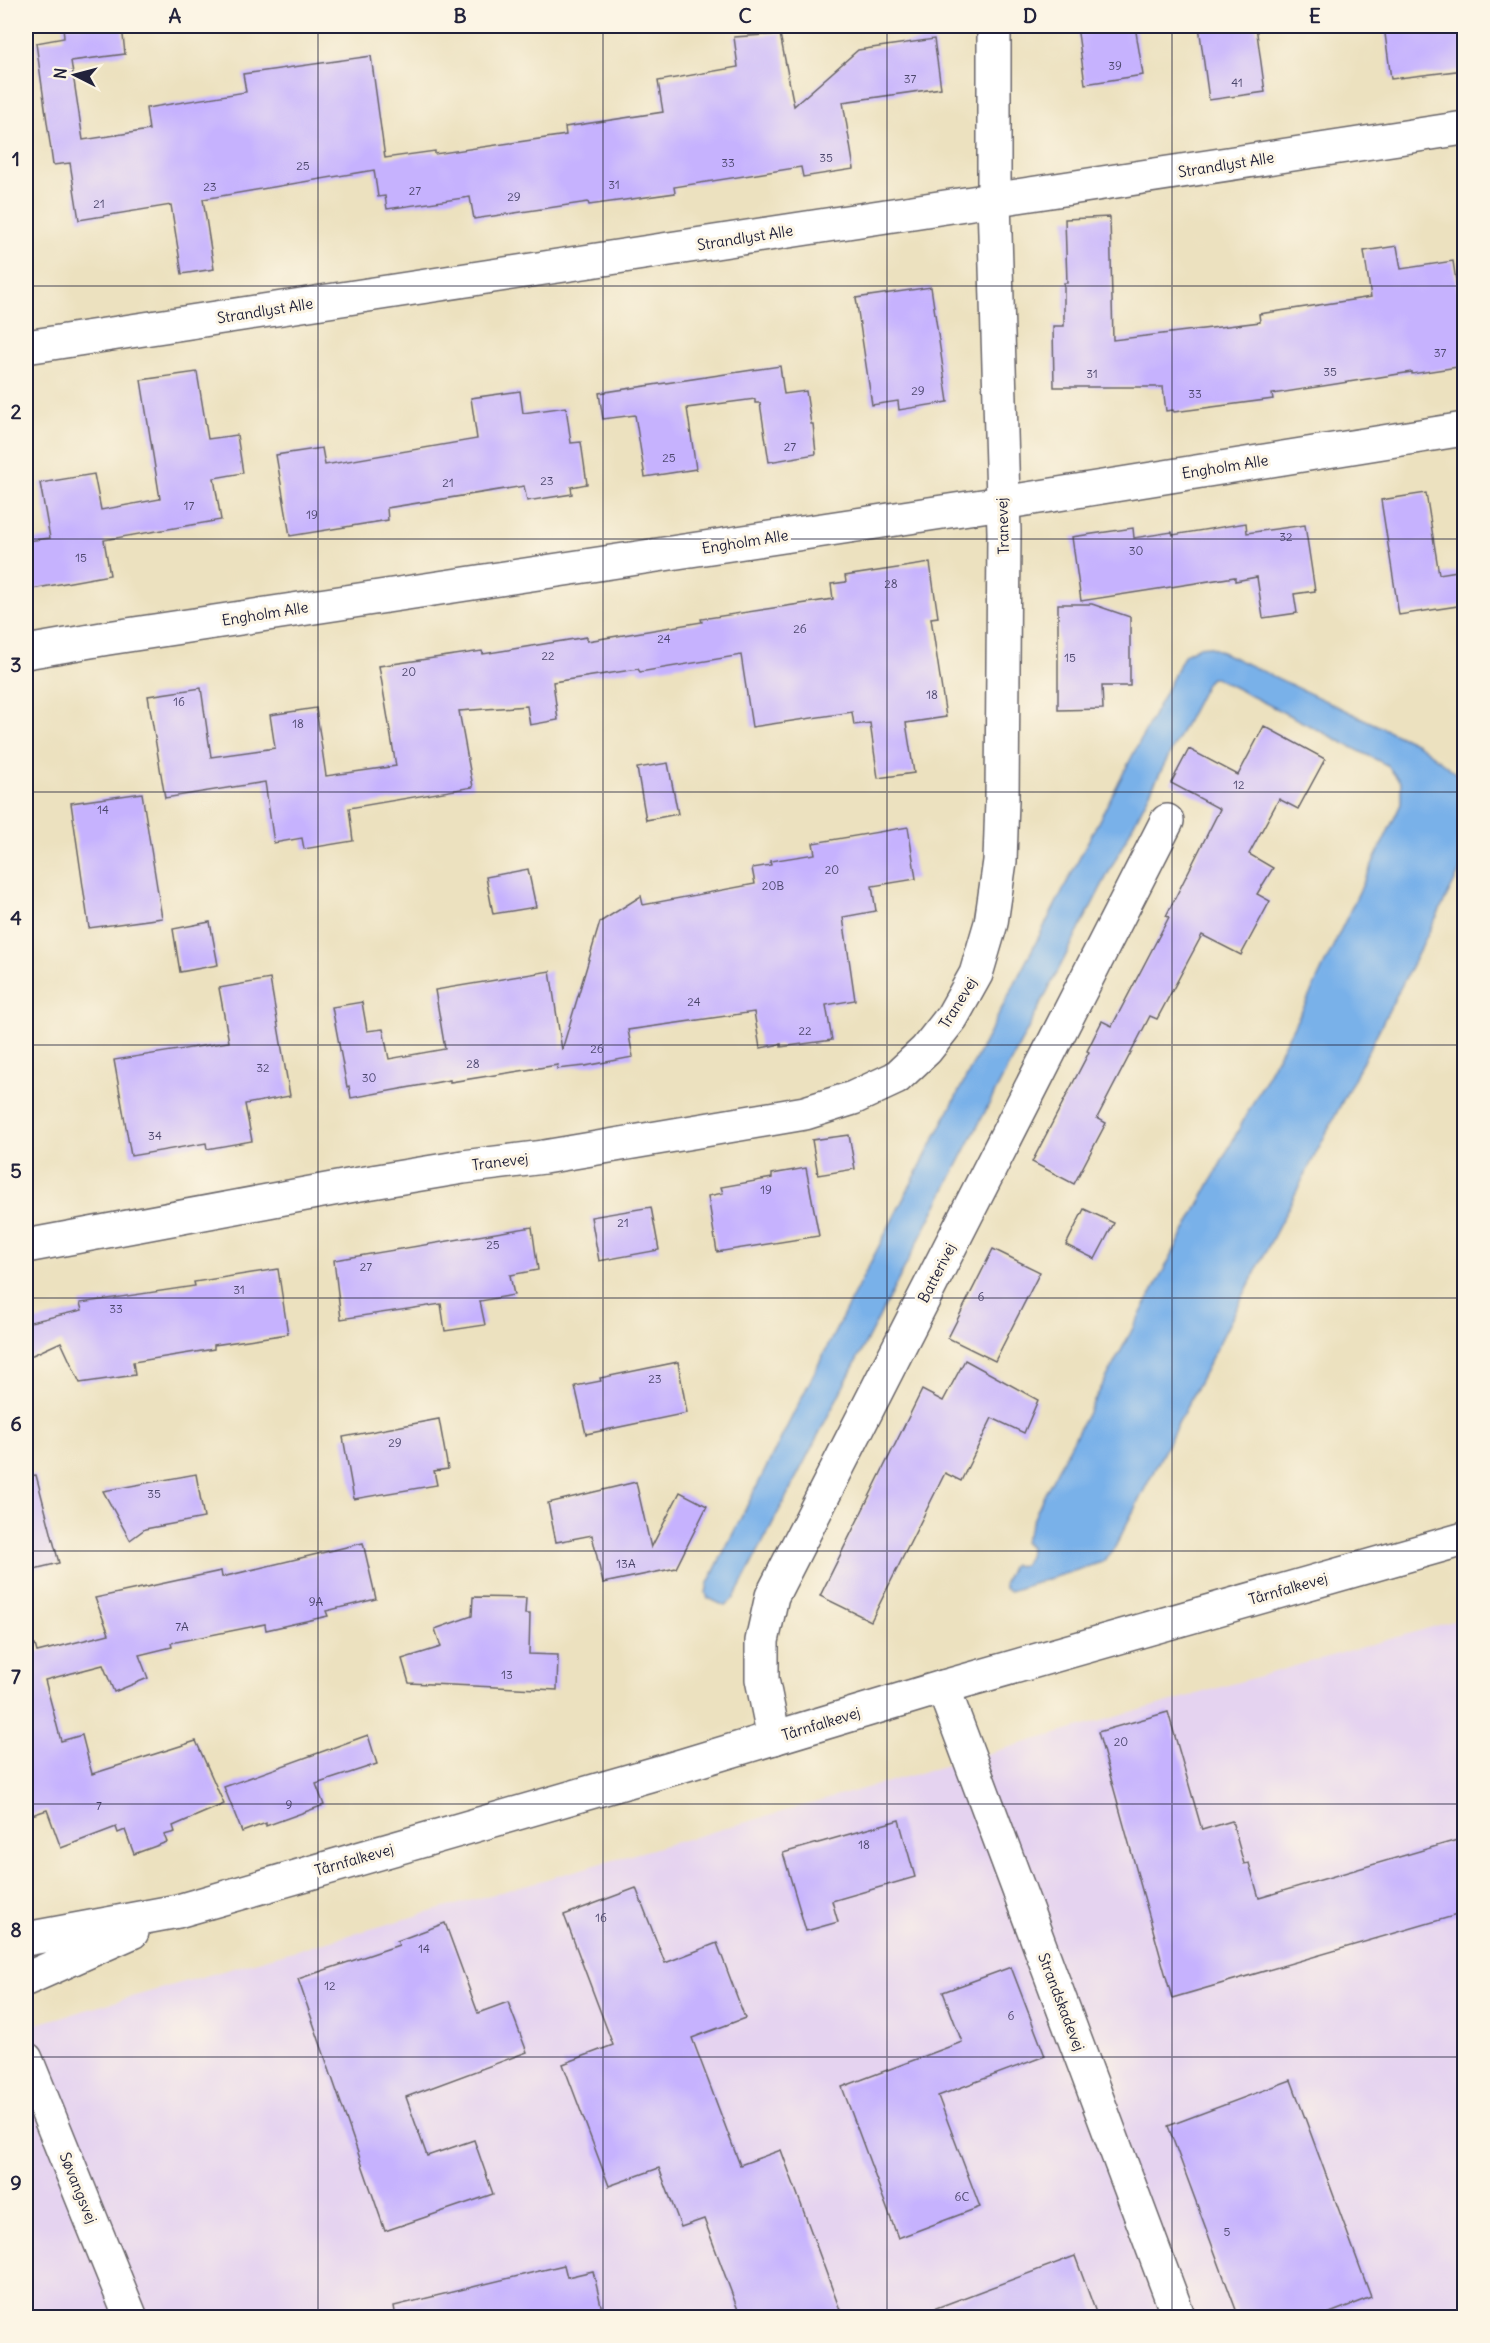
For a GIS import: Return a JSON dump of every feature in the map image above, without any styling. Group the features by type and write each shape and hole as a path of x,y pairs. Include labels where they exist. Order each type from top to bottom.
{"street":[{"name":"Tranevej","path":"26,1246 354,1185 463,1167 544,1157 805,1113 853,1098 896,1078 926,1050 952,1017 976,974 991,923 1000,861 1002,503 994,201 994,26"},
{"name":"Strandlyst Alle","path":"26,347 1464,128"},
{"name":"Engholm Alle","path":"26,652 131,634 1002,503 1464,429"},
{"name":"Batterivej","path":"774,1738 762,1679 762,1641 772,1596 1167,821"},
{"name":"Tårnfalkevej","path":"26,1939 178,1911 1464,1539"},
{"name":"Strandskadevej","path":"943,1688 1179,2318"},
{"name":"Tårnfalkevej","path":"26,1979 178,1911"},
{"name":"Søvangsvej","path":"26,2059 131,2318"}],"shaded area":[{"path":"1464,1618 1464,2317 26,2318 26,2027"}],"water":[{"path":"1209,646 1419,745 1464,779 1464,863 1113,1551 1102,1562 1010,1591 1004,1588 1012,1565 1023,1566 1029,1556 1030,1547 1024,1542 1042,1499 1306,1003 1401,804 1401,783 1387,765 1216,678 1211,678 1207,682 734,1598 725,1606 708,1598 706,1593 708,1583 849,1304 1185,654 1198,647"}],"building":[{"path":"63,26 122,26 125,54 71,61 83,140 149,130 146,108 246,92 243,74 371,56 385,158 435,151 435,154 566,135 565,127 663,112 658,81 738,67 734,37 780,34 794,106 858,50 934,39 941,88 843,102 854,169 803,177 801,167 674,187 675,193 589,205 588,202 474,219 470,197 387,209 385,196 378,197 374,170 203,199 214,269 182,274 171,205 79,220 70,163 53,165 36,43 64,38"},
{"path":"1077,26 1135,26 1143,75 1085,84"},
{"path":"1199,26 1256,26 1265,92 1209,100"},
{"path":"1384,26 1464,26 1464,70 1391,79"},
{"path":"1110,217 1113,340 1260,322 1259,314 1371,297 1364,251 1397,246 1401,269 1453,261 1464,334 1464,366 1272,394 1273,399 1174,412 1173,410 1166,411 1163,387 1054,387 1053,326 1064,326 1064,283 1067,283 1065,219"},
{"path":"931,287 948,402 899,410 898,401 872,405 856,298"},
{"path":"780,366 784,394 806,391 816,454 769,462 760,403 755,403 755,399 687,408 696,469 645,477 635,415 603,419 599,393"},
{"path":"197,372 208,439 237,435 243,473 214,478 221,520 104,540 110,575 26,590 26,541 50,538 40,483 94,474 101,510 160,499 141,380"},
{"path":"520,391 523,413 566,407 571,443 581,442 587,484 571,487 572,494 527,501 524,486 387,508 388,520 290,536 276,455 322,448 325,465 477,439 471,398"},
{"path":"1426,493 1439,574 1464,570 1464,605 1399,615 1381,500"},
{"path":"1246,523 1247,533 1305,525 1315,591 1294,594 1297,613 1263,618 1257,577 1235,581 1235,577 1081,601 1072,537 1133,528 1134,538 1172,532 1173,535"},
{"path":"930,563 938,617 931,618 946,717 906,723 914,773 878,778 870,723 854,725 852,712 752,727 741,655 640,672 638,669 553,682 558,720 530,725 527,706 459,711 473,787 349,808 353,841 304,849 302,838 274,843 265,782 165,798 148,696 201,688 211,757 275,748 270,715 316,708 326,776 396,766 379,666 482,651 483,654 587,637 587,641 702,622 701,619 833,599 831,584 846,582 845,576"},
{"path":"1058,604 1092,604 1130,617 1130,686 1102,686 1103,709 1058,710"},
{"path":"1264,726 1325,759 1298,809 1279,799 1249,854 1273,868 1257,894 1270,901 1241,955 1202,935 1157,1019 1150,1016 1097,1118 1106,1123 1074,1184 1032,1162 1089,1052 1087,1051 1102,1021 1112,1026 1169,917 1166,916 1220,809 1171,783 1189,749 1238,775"},
{"path":"668,763 678,814 646,820 637,768"},
{"path":"142,793 162,918 89,928 71,803"},
{"path":"908,827 916,879 872,886 876,911 843,917 855,1000 826,1005 832,1040 760,1048 754,1012 628,1030 633,1057 585,1066 557,1069 558,1065 450,1082 450,1080 351,1098 332,1007 362,1002 367,1031 383,1029 389,1059 445,1049 435,990 550,971 562,1050 600,922 641,896 643,905 755,884 752,868 771,865 770,861 815,854 813,843"},
{"path":"528,869 536,907 493,914 486,877"},
{"path":"210,922 218,965 180,972 173,929"},
{"path":"270,979 290,1096 245,1104 252,1141 207,1149 206,1143 131,1156 114,1060 229,1042 219,988"},
{"path":"849,1135 855,1169 818,1175 812,1140"},
{"path":"806,1168 819,1236 717,1252 708,1196 723,1193 721,1187 772,1178 772,1174"},
{"path":"651,1207 659,1250 599,1261 591,1217"},
{"path":"1084,1209 1114,1223 1095,1259 1066,1245"},
{"path":"532,1227 538,1270 510,1275 514,1295 480,1301 485,1325 445,1331 441,1304 341,1319 334,1260"},
{"path":"993,1249 1040,1272 995,1361 948,1338"},
{"path":"278,1269 288,1334 214,1345 214,1349 133,1362 135,1375 80,1383 61,1342 26,1358 26,1323 82,1310 80,1303 195,1286 194,1282"},
{"path":"965,1360 1038,1400 1024,1433 992,1418 961,1481 945,1473 871,1621 820,1596 922,1390 943,1401"},
{"path":"678,1362 687,1413 586,1434 575,1386 601,1381 600,1378"},
{"path":"439,1419 448,1469 434,1471 437,1485 354,1499 343,1437"},
{"path":"196,1474 204,1518 145,1529 130,1540 103,1491"},
{"path":"36,1475 59,1563 26,1571 26,1476"},
{"path":"636,1482 651,1548 680,1492 707,1506 676,1568 603,1583 592,1535 556,1542 548,1503"},
{"path":"363,1543 376,1599 326,1611 328,1616 266,1630 265,1624 171,1643 172,1647 139,1655 148,1678 114,1692 103,1665 45,1680 61,1741 82,1735 92,1774 196,1741 224,1804 173,1826 175,1832 164,1835 167,1842 134,1854 125,1830 118,1833 116,1827 61,1848 47,1810 26,1817 26,1647 35,1645 37,1652 109,1634 95,1598 221,1571 222,1577"},
{"path":"473,1597 526,1598 525,1614 530,1614 529,1654 558,1655 557,1690 409,1683 402,1659 441,1647 435,1629 472,1616"},
{"path":"1168,1712 1202,1830 1232,1821 1244,1864 1249,1863 1259,1898 1464,1838 1464,1913 1172,1998 1098,1732"},
{"path":"368,1735 377,1764 316,1784 324,1805 266,1826 266,1823 242,1832 224,1787"},
{"path":"899,1820 915,1877 832,1901 838,1922 806,1931 783,1853"},
{"path":"636,1888 665,1963 717,1943 745,2018 692,2038 740,2165 781,2150 843,2318 741,2318 704,2219 681,2227 659,2168 609,2186 563,2064 613,2045 564,1915"},
{"path":"445,1923 478,2013 508,2002 527,2052 406,2097 427,2156 474,2140 493,2194 385,2231 298,1979 399,1945 397,1941"},
{"path":"1011,1967 1045,2056 938,2096 980,2207 898,2238 842,2087 962,2042 943,1992"},
{"path":"1291,2080 1371,2297 1317,2318 1239,2318 1168,2126"},
{"path":"1075,2256 1098,2318 920,2318 920,2314"},
{"path":"564,2265 567,2277 593,2271 604,2318 396,2318 394,2306"}]}
